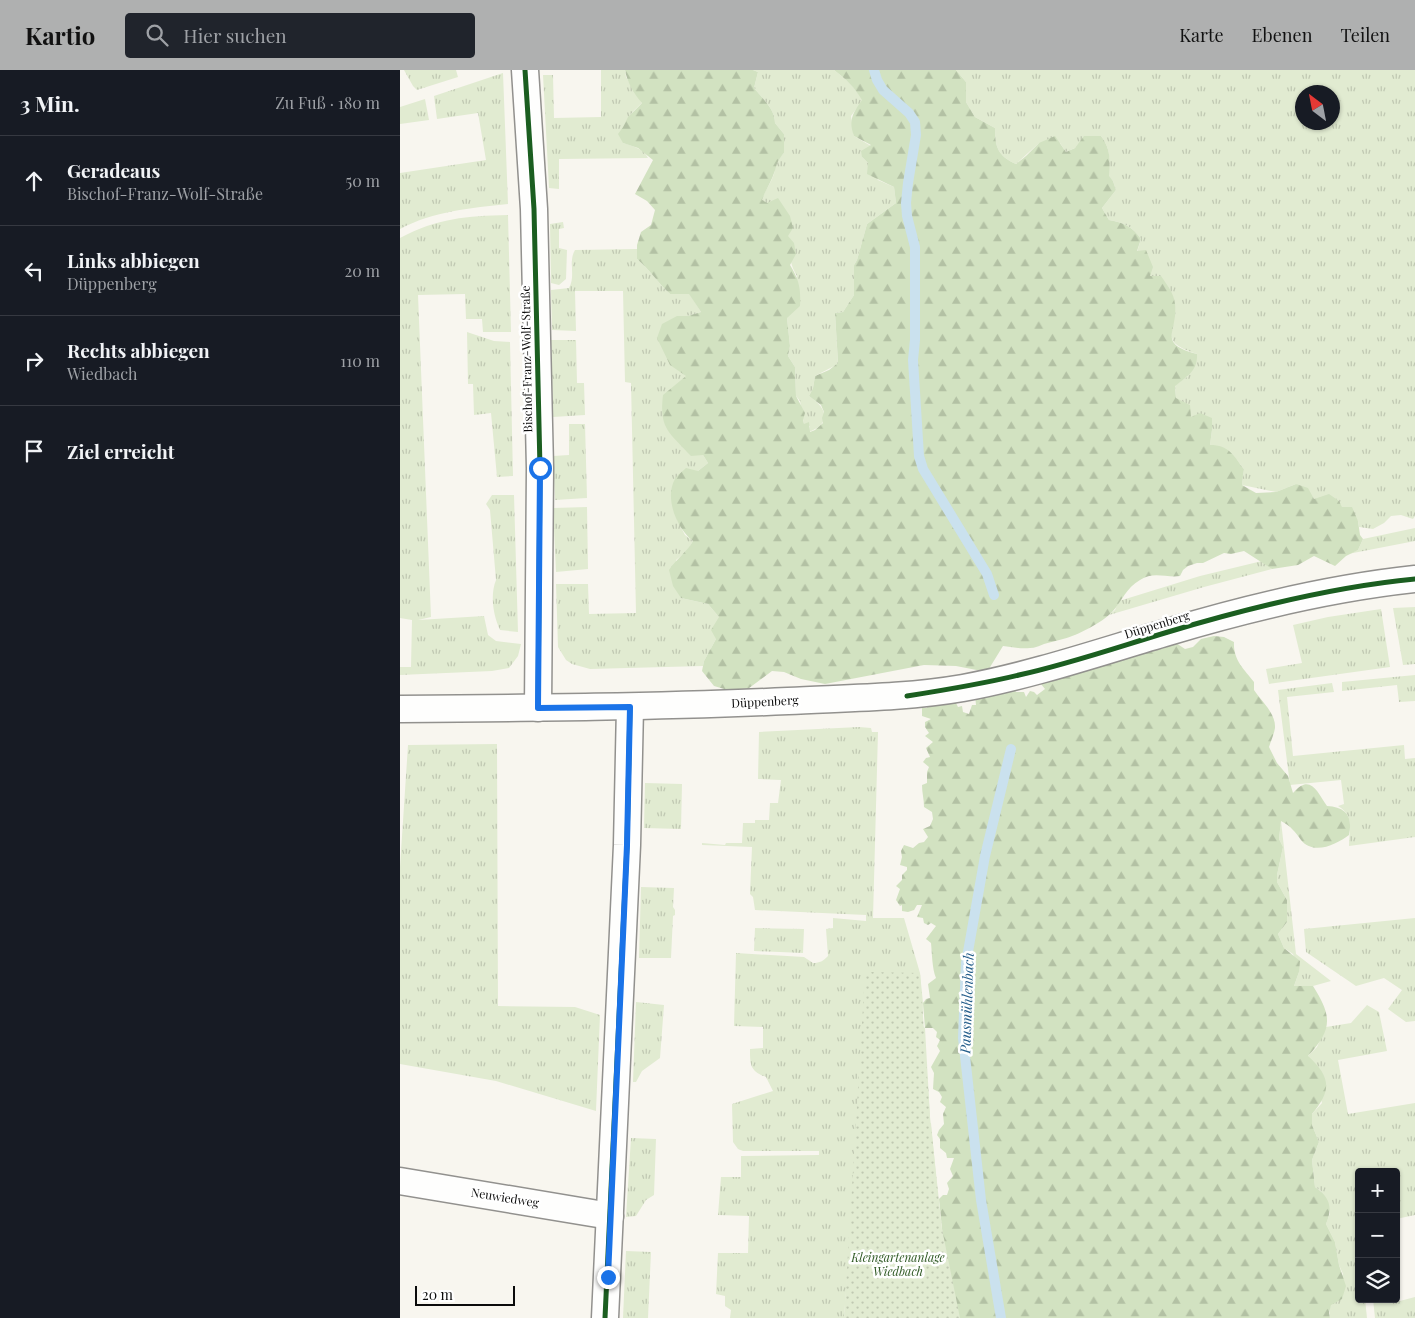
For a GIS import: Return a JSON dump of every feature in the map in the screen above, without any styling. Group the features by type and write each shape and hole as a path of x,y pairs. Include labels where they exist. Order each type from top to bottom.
{"street":[{"name":"Bischof-Franz-Wolf-Straße","path":"525,70 534,208 540,468 538,708"},
{"name":"Düppenberg","path":"400,709 630,707 907,696 963,688 1020,675 1238,612 1383,582 1415,579"},
{"path":"606,1318 626,855 630,707"},
{"name":"Neuwiedweg","path":"400,1181 610,1216"}],"green space":[{"path":"404,70 456,70 458,77 417,90"},
{"path":"601,70 625,70 626,77 642,103 627,120 623,143 634,146 648,158 559,159 559,189 549,188 543,75 553,75 554,118 601,117"},
{"path":"625,70 753,70 758,72 754,88 771,109 775,123 784,134 784,153 777,163 762,200 767,203 778,198 790,216 793,228 788,236 794,243 796,254 790,265 799,284 800,306 787,318 790,346 788,356 795,367 796,396 805,413 804,424 809,422 810,432 823,423 824,412 821,405 809,396 813,388 815,376 829,370 838,363 835,313 843,312 854,295 854,265 867,224 896,203 894,187 867,174 868,163 862,157 861,151 871,145 854,136 851,125 854,113 862,100 850,84 834,70 956,70 966,82 966,102 975,117 995,128 997,146 1001,154 1016,164 1039,143 1055,136 1066,152 1075,148 1084,136 1101,136 1108,150 1110,160 1109,176 1116,190 1102,208 1109,220 1127,226 1135,231 1141,239 1137,251 1146,250 1153,267 1150,276 1161,276 1173,296 1175,314 1173,341 1184,350 1197,354 1194,369 1175,386 1176,398 1190,405 1191,417 1200,413 1212,418 1210,445 1226,449 1237,459 1244,469 1242,485 1256,493 1276,492 1296,484 1308,488 1314,499 1329,494 1339,501 1342,507 1352,507 1358,521 1360,535 1363,539 1358,550 1346,556 1335,566 1314,556 1298,565 1272,569 1244,551 1231,554 1224,553 1203,563 1188,566 1180,576 1155,575 1145,577 1131,587 1113,611 1083,632 1035,647 1003,646 987,672 956,666 924,665 825,684 801,679 784,672 772,671 741,694 714,686 702,671 704,661 716,639 711,630 719,617 708,604 681,598 673,586 669,570 693,541 687,536 677,521 672,504 672,487 676,478 686,468 698,471 708,463 703,455 691,456 671,435 664,423 663,395 686,376 670,365 657,338 662,324 677,316 687,316 701,312 689,294 670,294 637,259 637,245 641,232 651,225 655,210 647,201 635,194 653,160 638,148 623,143 618,134 628,117 642,103 631,88"},
{"path":"753,70 834,70 838,73 863,100 851,116 854,136 871,146 862,157 878,180 894,187 896,203 867,224 854,265 854,295 843,312 835,313 838,364 815,376 813,388 809,396 820,405 823,410 824,420 817,428 809,432 810,426 804,425 800,401 796,396 795,367 788,356 790,346 787,318 797,276 791,261 787,234 777,218 761,200 773,177 778,161 784,153 784,134 775,123 771,109 754,88 758,72"},
{"path":"956,70 1415,70 1415,516 1413,519 1401,515 1391,516 1384,523 1373,529 1359,527 1358,521 1342,507 1314,499 1296,484 1276,492 1242,485 1244,469 1237,460 1210,445 1212,430 1191,417 1176,398 1175,385 1187,377 1197,354 1178,346 1172,337 1175,305 1150,276 1137,252 1141,239 1135,231 1127,226 1109,220 1102,208 1116,190 1113,181 1108,176 1109,155 1107,145 1101,136 1066,152 1060,143 1039,143 1016,164 1001,154 997,146 995,128 975,117 966,102 966,82"},
{"path":"503,73 508,204 439,214 400,229 400,173 486,160 478,113 437,119 434,96"},
{"path":"425,99 429,120 400,124 400,107"},
{"path":"508,215 511,332 483,332 482,319 466,319 465,294 418,295 431,617 418,620 484,616 488,635 496,641 521,644 518,656 509,668 492,671 400,675 400,667 411,667 412,620 400,618 400,238 427,226 452,219"},
{"path":"563,222 564,228 559,229 559,248 567,250 566,279 559,285 551,283 550,224"},
{"path":"637,249 637,259 670,294 689,293 701,312 687,316 677,316 686,376 703,455 708,463 698,471 677,520 685,535 693,541 688,550 676,560 681,598 708,604 719,617 716,639 703,666 590,669 572,664 566,660 558,647 556,584 588,584 589,614 636,613 631,383 625,382 623,291 575,291 576,331 552,330 551,290 569,288 572,279 572,259 575,250"},
{"path":"467,332 494,341 510,342 513,476 497,477 491,413 474,415 473,384 468,384"},
{"path":"551,340 576,340 577,383 584,383 585,415 553,417"},
{"path":"569,424 585,424 587,498 555,500 553,456 569,455"},
{"path":"492,495 514,495 518,632 500,630 494,612 493,592 496,580 490,510 486,504"},
{"path":"587,507 588,569 556,572 553,508"},
{"path":"1415,528 1415,541 1348,554 1358,550 1363,539"},
{"path":"1262,561 1272,569 1109,615 1115,610 1119,601 1200,576"},
{"path":"1415,607 1415,664 1403,665 1393,608"},
{"path":"1381,609 1390,667 1269,684 1266,669 1302,663 1293,625 1328,617"},
{"path":"1214,636 1224,637 1234,642 1237,659 1254,682 1254,690 1271,712 1275,728 1269,747 1277,763 1288,776 1293,793 1304,784 1313,786 1327,806 1339,808 1347,814 1350,823 1349,835 1332,845 1319,848 1306,845 1290,827 1281,821 1279,839 1283,847 1277,875 1277,882 1287,900 1287,922 1278,934 1284,948 1300,961 1299,972 1294,986 1313,986 1324,1006 1326,1014 1326,1030 1308,1056 1325,1077 1326,1084 1323,1098 1312,1114 1312,1125 1319,1142 1312,1160 1315,1187 1324,1195 1329,1203 1330,1208 1326,1224 1335,1242 1339,1265 1346,1286 1342,1299 1331,1305 1330,1318 951,1318 939,1199 943,1195 947,1195 949,1189 947,1183 953,1176 950,1169 954,1158 947,1158 946,1153 940,1148 940,1139 937,1135 944,1124 943,1114 946,1107 940,1102 942,1097 939,1092 933,1089 934,1073 931,1067 940,1051 937,1046 940,1040 936,1037 937,1032 933,1028 925,1028 923,1003 926,999 930,998 928,984 936,978 931,943 926,939 936,926 931,923 928,925 924,923 923,918 917,917 922,905 917,905 914,910 908,912 902,911 902,905 900,906 896,900 900,889 896,886 902,880 902,875 907,870 907,867 900,865 901,851 904,845 913,848 919,843 924,842 928,837 923,829 930,826 933,819 932,812 924,807 922,785 927,783 929,767 923,762 926,758 930,757 926,748 933,742 925,736 929,733 925,727 925,722 931,719 922,716 922,708 927,708 927,702 957,697 956,703 958,707 962,706 963,712 969,714 972,705 976,705 975,695 1012,687 1016,692 1024,692 1026,697 1030,691 1037,695 1045,689 1041,684 1045,682 1173,641 1185,649 1193,647 1201,639"},
{"path":"1415,675 1415,701 1399,702 1397,685 1342,691 1342,682"},
{"path":"1332,683 1334,692 1287,697 1293,756 1404,745 1405,759 1415,758 1415,837 1349,846 1349,819 1347,814 1338,806 1344,804 1341,780 1290,785 1278,690"},
{"path":"871,728 872,732 878,732 873,918 904,918 920,973 923,1003 922,1025 925,1028 930,1117 923,1124 931,1123 939,1207 849,1253 844,1318 730,1318 731,1310 725,1306 725,1296 716,1294 718,1253 748,1253 749,1216 718,1215 721,1177 741,1177 741,1156 819,1155 819,1151 743,1151 738,1149 733,1142 732,1104 773,1091 766,1077 754,1070 751,1063 750,1049 763,1048 763,1027 734,1026 736,953 804,957 813,963 820,962 828,956 826,929 833,928 833,918 866,921 866,915 755,910 753,897 750,894 752,847 702,845 702,843 725,845 726,843 742,843 743,823 755,823 755,820 769,820 770,803 778,803 781,780 758,779 759,732"},
{"path":"497,744 498,1006 575,1007 600,1015 596,1111 496,1081 400,1064 400,867 408,745"},
{"path":"645,783 682,784 681,829 644,828"},
{"path":"1281,821 1296,954 1331,981 1313,986 1294,986 1299,972 1293,954 1284,948 1278,934 1287,922 1287,900 1277,882 1283,847 1279,839"},
{"path":"641,887 674,888 673,907 675,915 673,916 671,958 639,958"},
{"path":"1415,918 1415,1021 1406,1022 1388,1009 1402,990 1384,978 1356,986 1306,952 1304,929"},
{"path":"755,928 804,929 803,953 754,951"},
{"name":"Kleingartenanlage Wiedbach","path":"865,973 920,973 930,1117 942,1229 960,1318 844,1318"},
{"path":"636,1002 664,1005 660,1058 642,1071 636,1082 633,1082"},
{"path":"1367,1005 1379,1012 1387,1051 1338,1060 1348,1114 1415,1103 1415,1215 1400,1218 1400,1168 1355,1168 1355,1303 1365,1303 1367,1318 1330,1318 1331,1301 1343,1274 1339,1265 1335,1242 1326,1224 1330,1213 1321,1191 1315,1187 1312,1160 1319,1142 1312,1125 1312,1114 1322,1103 1308,1056 1317,1047 1326,1027 1351,1023"},
{"path":"631,1138 656,1139 654,1195 646,1200 636,1216 626,1217"},
{"path":"626,1251 651,1252 648,1318 623,1318"},
{"path":"1415,1297 1415,1318 1375,1318 1373,1303 1400,1303 1400,1301"}],"waterway":[{"path":"874,70 883,90 909,113 915,122 916,135 906,203 907,216 915,247 915,340 913,360 919,456 923,469 987,574 994,595"},
{"name":"Pausmühlenbach","path":"1001,1318 981,1200 963,1038 966,963 985,856 1011,749"}],"cycle path":[{"path":"525,70 534,209 540,468 538,708"},
{"path":"907,696 1038,671 1198,623 1259,607 1352,587 1415,579"},
{"path":"605,1318 627,845 630,707"}],"route":[{"path":"540,468 538,708 630,707 620,1031 608,1277"}]}
